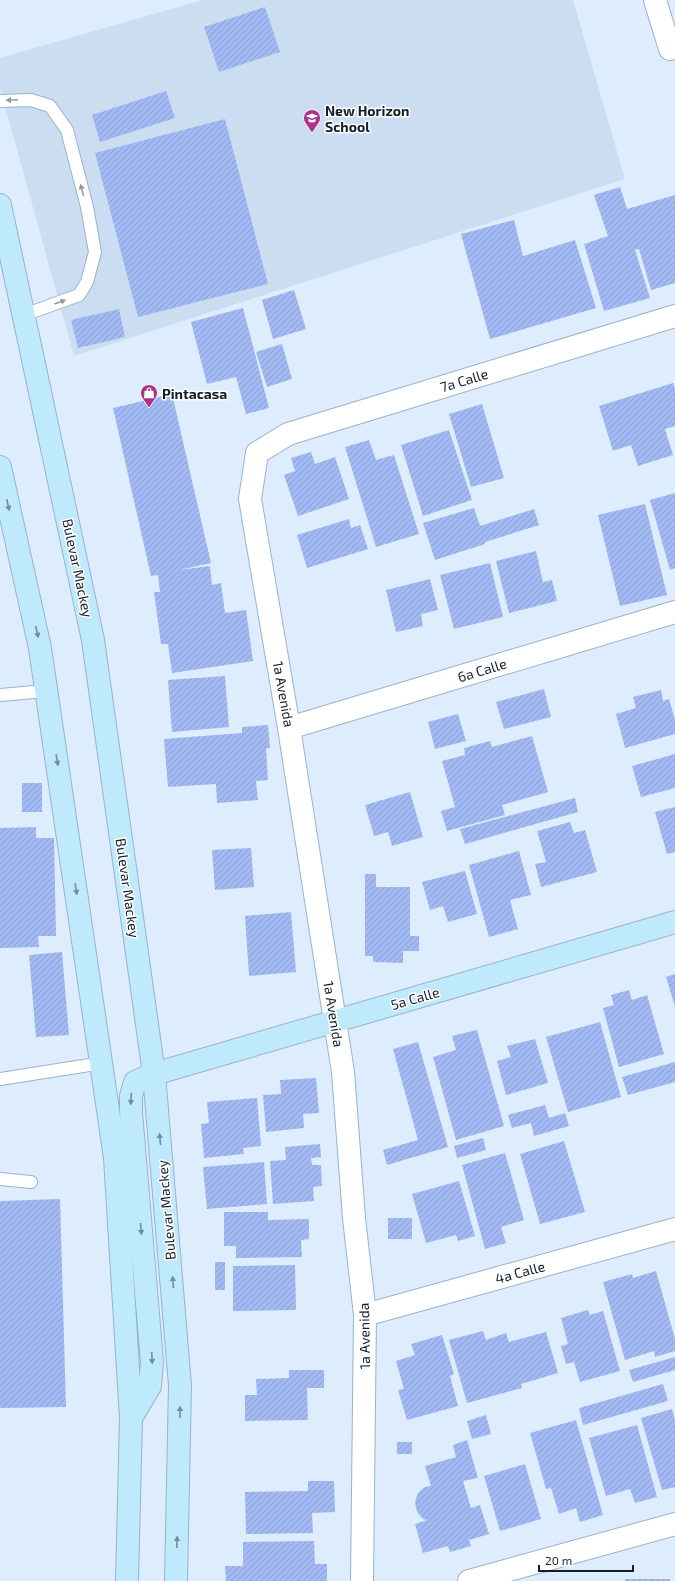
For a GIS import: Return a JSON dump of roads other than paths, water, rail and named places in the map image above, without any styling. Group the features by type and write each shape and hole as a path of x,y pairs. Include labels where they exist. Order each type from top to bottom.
{"main road":[{"name":"Bulevar Mackey","path":"0,205 93,640 154,1074 180,1385 176,1581"},
{"path":"0,467 40,648 115,1158 131,1418 126,1581"},
{"name":"5a Calle","path":"131,1418 150,1386 152,1362 130,1096 135,1082 154,1074 675,922"}],"street":[{"path":"655,0 670,49"},
{"name":"7a Calle","path":"257,453 288,434 675,316"},
{"name":"1a Avenida","path":"257,453 250,499 289,728 343,1072 354,1218 365,1315 362,1581"},
{"name":"6a Calle","path":"289,728 675,612"},
{"name":"4a Calle","path":"365,1315 675,1229"},
{"path":"469,1581 675,1524"}],"lane":[{"path":"0,100 31,100 50,106 67,130 87,207 95,252 87,282 79,295 24,315"},
{"path":"0,696 46,691"},
{"path":"0,1079 102,1064"},
{"path":"0,1179 31,1182"}],"place":[{"name":"New Horizon School","path":"312,133"},
{"name":"Pintacasa","path":"149,408"}]}
